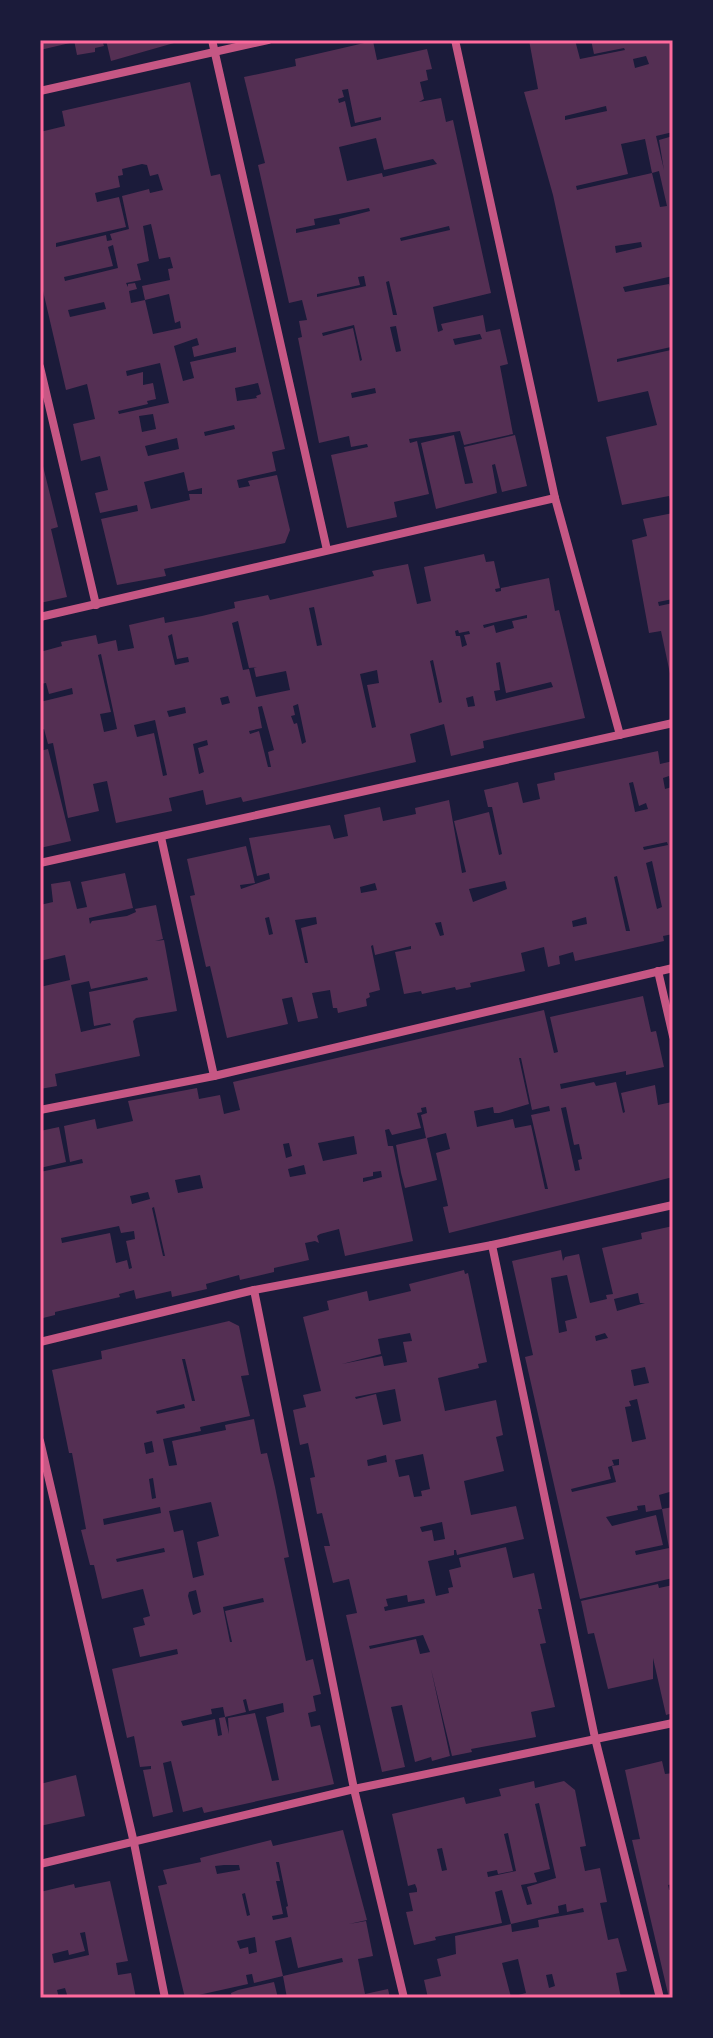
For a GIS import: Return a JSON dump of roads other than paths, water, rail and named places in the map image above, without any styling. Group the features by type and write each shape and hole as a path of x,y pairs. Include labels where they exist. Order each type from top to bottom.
{"street":[{"path":"212,40 327,550"},
{"path":"40,91 268,40"},
{"path":"455,40 555,498 620,735"},
{"path":"40,367 96,605"},
{"path":"40,617 555,498"},
{"path":"40,863 673,723"},
{"path":"161,837 214,1076"},
{"path":"40,1110 214,1076 673,968"},
{"path":"658,971 673,1036"},
{"path":"40,1342 254,1290 492,1245 673,1205"},
{"path":"492,1245 595,1738 660,1998"},
{"path":"254,1290 354,1789 404,1998"},
{"path":"40,1441 134,1843 165,1998"},
{"path":"40,1864 354,1789 673,1723"}]}
